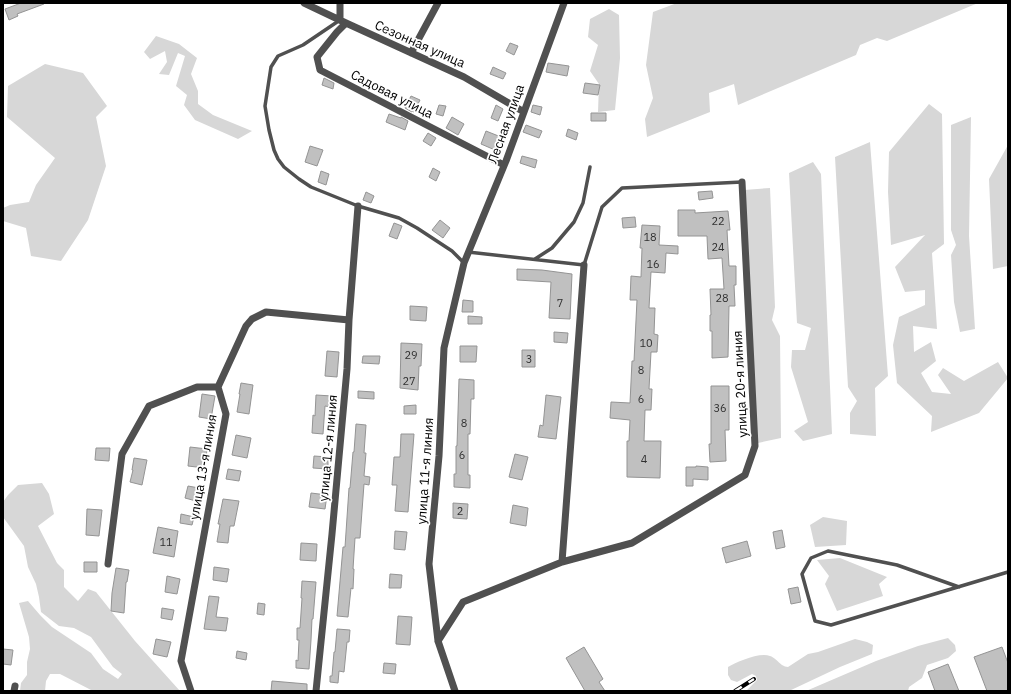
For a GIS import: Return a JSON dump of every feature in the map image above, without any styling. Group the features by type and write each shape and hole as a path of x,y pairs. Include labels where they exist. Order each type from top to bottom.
{"street":[{"name":"Сезонная улица","path":"304,3 464,77 524,112"},
{"path":"340,3 343,22"},
{"path":"411,53 438,3"},
{"name":"Лесная улица","path":"468,252 504,165 564,3"},
{"name":"Садовая улица","path":"343,22 317,57 320,70 504,165"},
{"name":"улица 20-я линия","path":"438,641 462,602 562,562 632,543 745,475 755,446 742,182"},
{"name":"улица 12-я линия","path":"316,691 347,370 349,320 358,206"},
{"name":"улица 11-я линия","path":"455,691 438,641 429,564 439,456 444,348 464,263 468,252"},
{"path":"562,562 584,265"},
{"path":"108,564 122,454 149,406 196,387 218,387 246,326 252,319 266,312 349,320"},
{"name":"улица 13-я линия","path":"191,691 181,661 226,414 218,387"}],"lane":[{"path":"343,22 303,45 278,56 271,67 265,106 269,130 278,159 284,167 311,187 358,206 400,218 418,228 452,251 464,263"},
{"path":"535,259 552,248 574,222 583,203 590,167"},
{"path":"468,252 584,265 602,208 622,188 742,182"},
{"path":"959,587 897,565 828,551 811,558 802,574 815,621 831,625 959,587 1008,572"}],"shaded area":[{"path":"677,3 978,3 887,41 877,38 860,45 856,55 738,105 734,84 709,93 710,112 647,137 645,119 653,98 646,65 653,12"},
{"path":"609,9 619,15 620,58 615,110 598,112 599,84 590,71 598,45 588,37 590,19"},
{"path":"156,36 179,44 197,58 191,74 198,91 198,104 213,115 252,131 238,139 195,120 184,105 187,95 176,86 185,56 178,53 169,75 159,74 167,62 165,51 150,59 144,52"},
{"path":"45,64 83,73 107,106 96,117 106,166 88,220 61,261 31,256 26,228 3,221 3,208 10,205 29,202 36,185 55,158 7,117 8,86"},
{"path":"929,104 942,114 944,244 932,253 937,329 913,326 914,352 931,342 936,361 921,373 932,392 951,394 938,375 943,368 964,381 998,362 1008,378 979,413 931,432 932,416 897,383 893,345 899,317 925,305 925,290 905,292 895,267 925,235 891,245 888,192 889,152"},
{"path":"971,117 969,236 975,329 960,332 954,302 951,255 956,245 951,230 951,125"},
{"path":"870,142 888,376 875,388 876,436 850,434 850,413 857,401 848,387 835,157"},
{"path":"1008,145 1008,266 993,269 989,179"},
{"path":"813,162 821,174 832,434 803,441 794,431 808,422 791,367 792,350 805,350 811,328 797,323 789,173"},
{"path":"770,188 775,307 772,320 780,336 781,438 753,444 740,212 744,190"},
{"path":"42,483 49,494 54,514 38,526 57,563 64,570 64,587 78,601 88,589 96,592 135,641 180,691 93,691 60,674 50,674 46,681 45,691 20,691 21,683 27,675 27,662 30,649 29,637 19,603 28,601 52,627 91,653 103,669 118,679 122,674 113,667 91,637 74,628 59,626 41,612 36,584 28,567 24,546 3,517 3,502 18,485"},
{"path":"823,517 847,521 846,545 815,547 810,525"},
{"path":"840,558 887,577 879,584 883,596 837,611 825,584 829,576 817,560"},
{"path":"948,638 955,645 956,651 948,658 927,665 922,678 909,687 908,691 806,691 876,661 918,646"},
{"path":"855,639 873,645 872,654 789,691 746,691 757,680 756,676 752,674 737,682 731,680 728,675 728,667 754,656 770,656 782,665 788,667 808,654"}],"building":[{"path":"21,3 44,4 17,14 18,16 9,20 5,9"},
{"path":"510,43 518,46 514,55 506,51"},
{"path":"548,63 569,66 567,76 546,72"},
{"path":"493,67 506,73 503,79 490,74"},
{"path":"324,78 334,83 333,89 322,85"},
{"path":"585,83 600,85 598,95 583,93"},
{"path":"411,96 420,100 414,112 405,108"},
{"path":"439,105 446,106 443,116 436,114"},
{"path":"496,105 503,109 498,121 491,118"},
{"path":"533,105 542,107 540,115 531,112"},
{"path":"591,113 606,113 606,121 591,121"},
{"path":"389,114 401,117 408,121 405,130 386,122"},
{"path":"452,117 464,124 458,135 446,128"},
{"path":"526,125 542,131 539,138 523,132"},
{"path":"568,129 578,133 576,140 566,136"},
{"path":"486,131 501,137 495,150 481,144"},
{"path":"428,133 436,138 431,146 423,141"},
{"path":"310,146 323,150 317,166 305,162"},
{"path":"522,156 537,160 535,168 520,163"},
{"path":"433,168 440,172 436,181 429,177"},
{"path":"321,171 329,174 326,185 318,182"},
{"path":"712,191 713,198 699,200 698,192"},
{"path":"366,192 374,196 371,203 363,200"},
{"path":"678,210 695,210 695,213 728,211 730,230 727,230 729,266 736,266 736,285 734,285 735,306 729,306 728,357 712,358 712,331 710,331 710,289 724,289 722,258 708,259 707,236 678,236"},
{"path":"635,217 636,227 623,228 622,218"},
{"path":"440,220 450,228 443,238 432,230"},
{"path":"394,223 402,226 397,239 389,236"},
{"path":"642,225 660,226 659,245 678,246 678,254 666,253 665,273 651,272 649,308 655,308 654,334 658,335 657,352 651,352 649,389 652,389 651,410 645,410 644,441 661,441 660,478 627,477 627,441 629,441 630,420 610,418 611,402 630,403 637,300 630,300 631,276 641,277 642,248 640,248"},
{"path":"517,269 542,270 572,274 570,319 549,318 551,282 517,280"},
{"path":"463,300 473,301 473,312 462,312"},
{"path":"410,306 427,307 426,321 410,320"},
{"path":"468,316 482,317 482,324 468,324"},
{"path":"554,332 568,333 567,343 554,342"},
{"path":"401,343 422,344 418,390 400,388"},
{"path":"460,346 477,346 476,362 460,362"},
{"path":"522,350 535,350 535,367 522,367"},
{"path":"327,351 339,352 337,377 325,376"},
{"path":"363,356 380,356 379,364 362,363"},
{"path":"459,379 474,380 474,399 471,399 470,434 468,434 468,475 470,475 470,488 454,487 454,474 456,474"},
{"path":"241,383 253,385 249,414 237,412"},
{"path":"711,386 729,386 729,430 725,430 726,461 710,462 709,444 711,444"},
{"path":"358,391 374,392 374,399 358,398"},
{"path":"202,394 215,396 211,419 199,417"},
{"path":"316,395 332,396 331,407 325,406 323,434 312,433 313,415 315,416"},
{"path":"546,395 561,397 556,439 538,437 540,425 543,426"},
{"path":"416,405 416,414 404,414 404,406"},
{"path":"356,424 366,425 364,476 370,477 369,485 364,484 360,538 355,538 353,589 351,588 348,617 337,616"},
{"path":"401,434 414,434 408,512 395,511 397,485 392,485 394,457 400,457"},
{"path":"236,435 251,438 247,458 232,455"},
{"path":"190,447 207,449 205,468 188,466"},
{"path":"96,448 110,448 109,461 95,460"},
{"path":"515,454 528,457 522,480 509,477"},
{"path":"314,456 328,457 328,469 313,468"},
{"path":"134,458 147,460 142,485 130,482"},
{"path":"686,467 708,467 708,480 693,479 693,486 686,486"},
{"path":"228,469 241,471 239,481 226,479"},
{"path":"188,486 199,488 196,501 185,498"},
{"path":"311,493 327,495 325,509 309,507"},
{"path":"223,499 239,501 234,526 230,526 228,543 217,542 220,524 218,524"},
{"path":"453,503 468,504 467,519 453,518"},
{"path":"513,505 528,508 526,526 510,523"},
{"path":"87,509 102,510 99,536 86,535"},
{"path":"181,514 194,517 192,525 180,523"},
{"path":"158,527 178,531 174,557 153,553"},
{"path":"782,530 785,547 776,549 773,532"},
{"path":"395,531 407,532 405,550 394,549"},
{"path":"747,541 751,556 726,563 722,548"},
{"path":"301,543 317,544 316,561 300,560"},
{"path":"84,562 97,562 97,572 84,572"},
{"path":"214,567 229,569 227,582 213,580"},
{"path":"116,568 129,570 126,582 124,613 111,611"},
{"path":"390,574 402,575 401,588 389,588"},
{"path":"167,576 180,579 177,594 165,592"},
{"path":"302,581 316,582 309,669 296,668 296,660 298,661 299,640 297,640 297,628 300,628"},
{"path":"798,587 801,602 791,604 788,589"},
{"path":"209,596 219,597 216,617 228,618 226,631 204,629"},
{"path":"258,603 265,604 264,615 257,614"},
{"path":"162,608 174,610 172,620 161,618"},
{"path":"398,616 412,617 410,645 396,644"},
{"path":"337,629 350,630 349,642 347,642 344,672 339,671 338,683 330,682"},
{"path":"156,639 171,642 167,657 153,654"},
{"path":"584,647 603,679 599,682 605,691 585,691 566,658"},
{"path":"1002,647 1008,663 1008,691 987,691 974,657"},
{"path":"3,649 13,650 11,665 3,664"},
{"path":"237,651 247,653 246,660 236,658"},
{"path":"384,663 396,664 395,674 383,673"},
{"path":"948,664 959,691 935,691 928,672"},
{"path":"272,681 307,684 307,691 271,691"}],"railway":[{"path":"735,691 754,679"}]}
